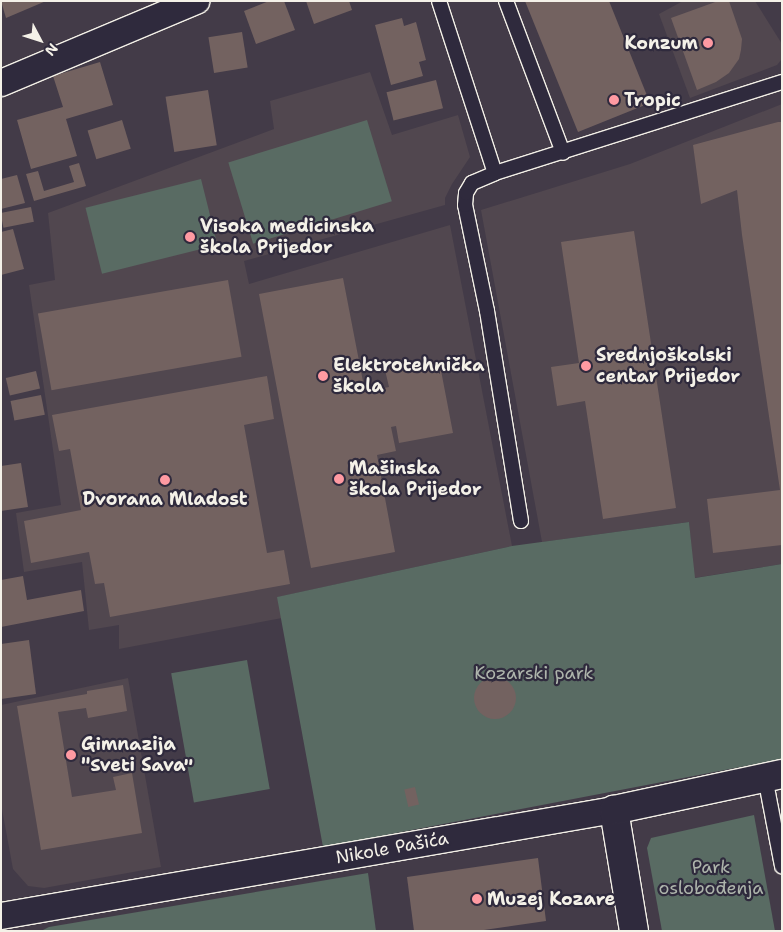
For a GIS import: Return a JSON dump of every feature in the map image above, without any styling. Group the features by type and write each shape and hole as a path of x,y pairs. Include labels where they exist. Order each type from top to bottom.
{"street":[{"path":"1,83 196,1"},
{"name":"Nikole Pašića","path":"1,916 614,810 773,775"},
{"path":"614,810 634,931"},
{"path":"1,925 3,931"}],"lane":[{"path":"439,1 495,173"},
{"path":"506,1 563,153"},
{"path":"521,521 487,311 465,205 466,193 472,183 495,173 782,82"},
{"path":"773,775 782,866"}],"shaded area":[{"path":"683,1 755,1 782,44 782,59 777,65 690,98 659,14"},
{"path":"370,72 392,135 458,115 470,157 452,184 445,198 445,205 244,261 249,284 450,225 512,546 278,597 282,618 119,649 119,625 89,630 82,562 24,572 16,513 61,505 29,285 55,280 48,213 274,129 270,101"},
{"path":"782,104 782,564 694,578 689,522 542,542 481,210 630,164"},
{"name":"Gimnazija \"Sveti Sava\"","path":"128,678 161,867 44,888 28,886 13,869 1,804 1,705"}],"green space":[{"path":"367,120 392,201 253,244 228,162"},
{"path":"201,179 217,245 102,274 86,208"},
{"name":"Kozarski park","path":"689,522 695,578 782,564 782,759 323,847 277,597 512,546"},
{"path":"247,660 270,789 194,802 171,673"},
{"name":"Park oslobođenja","path":"754,815 775,931 662,931 647,848 651,838"},
{"path":"368,873 376,931 41,931 49,927"}],"building":[{"path":"1,1 46,1 6,18"},
{"path":"269,1 284,1 295,30 256,44 244,11"},
{"path":"306,1 349,1 352,10 314,24"},
{"path":"525,1 609,1 650,103 578,132"},
{"path":"718,1 729,1 742,39 739,59 729,73 716,82 697,90 671,18"},
{"path":"402,18 404,26 416,22 426,60 419,62 423,76 391,85 375,25"},
{"path":"242,32 248,68 214,73 208,37"},
{"path":"100,62 113,105 66,119 77,156 31,169 17,120 63,107 53,76"},
{"path":"436,80 443,108 394,120 387,92"},
{"path":"208,90 217,145 174,152 166,97"},
{"path":"122,120 131,149 96,159 88,131"},
{"path":"782,122 782,545 713,553 707,499 780,490 737,190 701,204 693,145"},
{"path":"79,163 86,186 34,201 26,174 38,171 44,191 74,182 69,166"},
{"path":"17,175 25,203 1,209 1,179"},
{"path":"31,207 34,222 3,228 1,213"},
{"path":"13,229 24,269 1,275 1,232"},
{"path":"634,231 676,508 603,519 585,401 557,406 551,367 579,363 561,242"},
{"path":"343,278 365,392 389,387 385,370 439,360 453,433 399,443 396,426 391,427 396,451 377,455 395,552 311,568 259,294"},
{"path":"228,280 242,357 51,390 38,314"},
{"path":"36,371 40,389 10,396 6,378"},
{"name":"Dvorana Mladost","path":"267,376 274,419 244,425 267,553 284,550 290,584 110,617 104,583 95,584 89,552 31,563 24,521 81,510 70,449 59,451 52,415"},
{"path":"41,395 45,415 14,421 11,401"},
{"path":"21,463 28,507 1,511 1,466"},
{"path":"23,576 27,600 81,590 84,611 1,627 1,580"},
{"path":"29,640 36,694 1,699 1,644"},
{"path":"495,677 510,683 516,698 510,713 495,719 480,713 474,698 480,683"},
{"path":"123,685 127,711 88,718 86,708 58,712 72,797 116,790 113,777 132,773 142,833 41,850 17,706 87,694 87,691"},
{"path":"415,787 419,805 408,807 404,789"},
{"name":"Muzej Kozare","path":"538,858 546,921 477,931 414,931 407,877"}],"place":[{"name":"Konzum","path":"708,43"},
{"name":"Tropic","path":"614,100"},
{"name":"Visoka medicinska škola Prijedor","path":"190,237"},
{"name":"Srednjoškolski centar Prijedor","path":"586,366"},
{"name":"Elektrotehnička škola","path":"323,376"},
{"name":"Mašinska škola Prijedor","path":"339,479"},
{"name":"Dvorana Mladost","path":"165,480"},
{"name":"Gimnazija \"Sveti Sava\"","path":"71,755"},
{"name":"Muzej Kozare","path":"477,899"}]}
